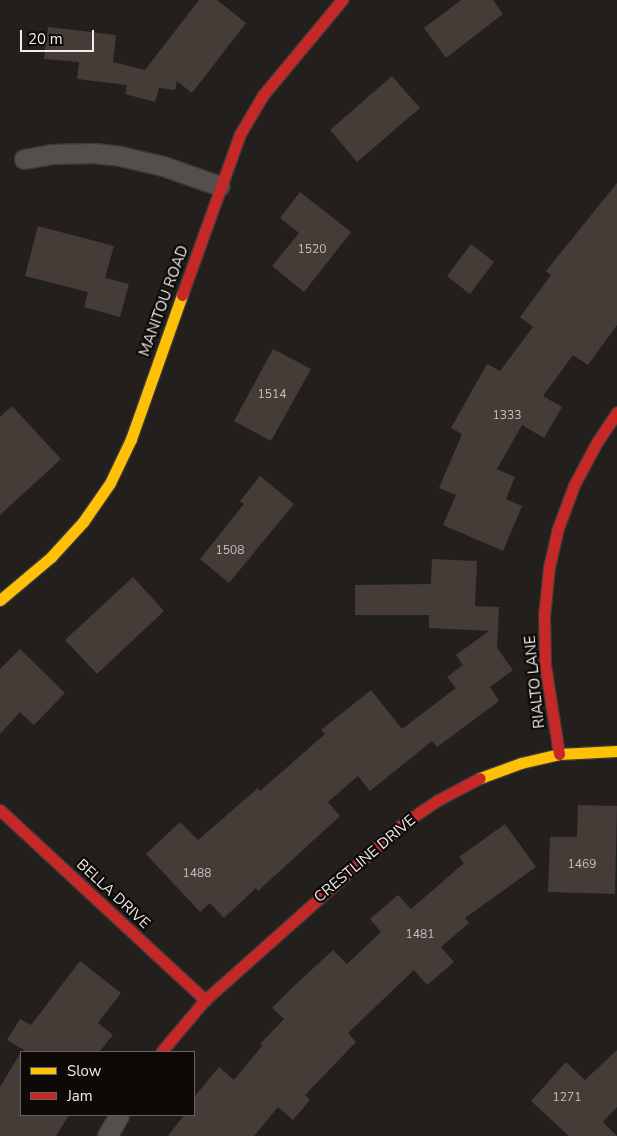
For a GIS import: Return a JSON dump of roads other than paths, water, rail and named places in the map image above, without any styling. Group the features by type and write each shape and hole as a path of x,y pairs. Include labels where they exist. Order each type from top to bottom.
{"street":[{"name":"MANITOU ROAD","path":"0,600 51,557 83,522 110,482 131,439 240,134 263,95 342,0"},
{"path":"24,159 51,154 93,153 120,156 163,166 220,186"},
{"name":"RIALTO LANE","path":"560,754 545,665 544,616 549,567 557,531 574,485 597,442 617,412"},
{"name":"CRESTLINE DRIVE","path":"162,1051 205,1000 390,836 431,804 483,776 521,763 560,754 617,751"},
{"name":"BELLA DRIVE","path":"0,810 205,1000"},
{"path":"107,1136 118,1116"}]}
